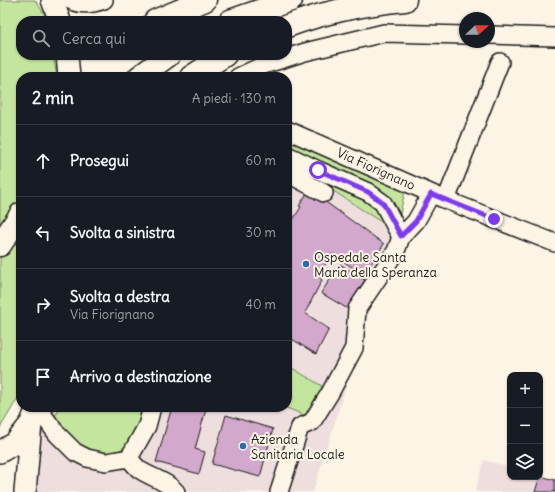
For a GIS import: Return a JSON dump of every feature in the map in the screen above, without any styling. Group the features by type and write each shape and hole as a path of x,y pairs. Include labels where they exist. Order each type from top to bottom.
{"highway":[{"path":"167,16 205,0"},
{"path":"245,16 291,0"},
{"path":"292,24 375,3 404,0"},
{"path":"146,72 162,60"},
{"path":"199,72 217,60"},
{"path":"0,245 16,221"}],"main road":[{"path":"52,0 58,16"},
{"path":"67,60 69,72"},
{"path":"0,452 15,443 35,412"},
{"path":"25,492 35,412"}],"street":[{"path":"70,0 74,2 92,4 104,0"},
{"path":"292,56 384,32 459,35"},
{"path":"495,35 555,37"},
{"path":"249,72 280,60"},
{"path":"279,492 300,427 312,422 330,393 354,348 357,309 396,251 401,236 438,197 500,62"},
{"name":"Via Fiorignano","path":"292,132 438,197 555,243"},
{"path":"292,157 368,192 383,203 401,236"},
{"path":"292,176 324,193"},
{"path":"35,412 75,452 87,458 106,462 129,458"},
{"path":"129,458 147,426 151,412"},
{"path":"129,458 140,470 172,487 176,492"}],"shaded area":[{"path":"292,140 405,191 400,214 313,492 36,492 37,452 47,412 292,412"},
{"path":"484,460 507,466 507,480 543,480 543,477 555,480 555,492 475,492"}],"green space":[{"path":"0,0 35,0 45,16 16,16 16,60 54,60 56,72 16,72 16,401 0,428"},
{"path":"292,140 405,191 400,214 389,196 370,183 292,149"},
{"path":"292,163 370,199 379,208 387,226 332,190 292,168"},
{"path":"292,368 322,386 315,406 304,415 292,410"},
{"path":"58,412 140,412 139,423 125,447 108,457 88,453 53,421"}],"building":[{"name":"Ospedale Santa Maria della Speranza","path":"309,190 384,244 364,275 332,254 318,275 322,280 305,313 329,329 316,354 292,339 292,221 301,207 299,206"},
{"path":"340,264 366,281 348,309 321,293"},
{"path":"171,412 205,412 195,449 205,452 199,474 156,462"},
{"name":"Azienda Sanitaria Locale","path":"226,415 273,429 260,477 212,464"},
{"path":"543,477 555,480 555,492 535,492 539,480 543,480"}],"place":[{"name":"Ospedale Santa Maria della Speranza","path":"306,264"},
{"name":"Azienda Sanitaria Locale","path":"243,446"}],"route":[{"path":"318,170 368,192 383,203 401,236 416,221 431,194 494,219"}]}
